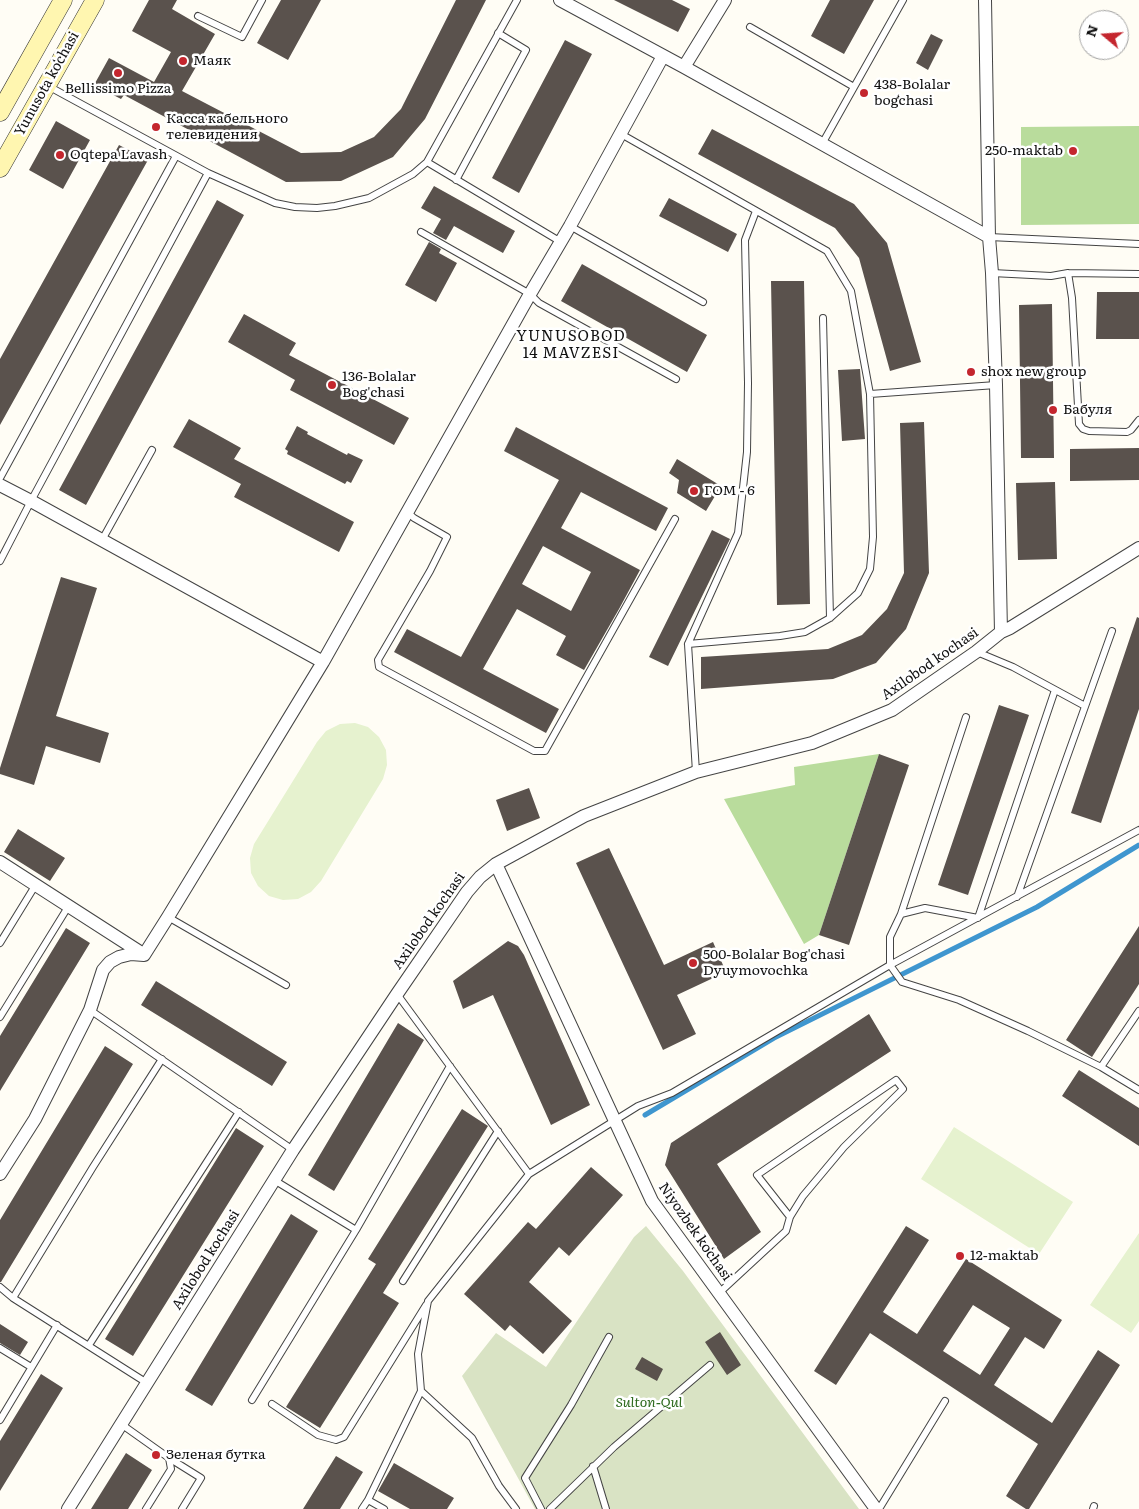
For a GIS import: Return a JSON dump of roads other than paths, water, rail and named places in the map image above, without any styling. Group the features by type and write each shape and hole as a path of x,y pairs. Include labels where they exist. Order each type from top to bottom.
{"main road":[{"name":"Yunusota koʻchasi","path":"0,112 62,0"},
{"name":"Yunusota koʻchasi","path":"0,168 94,0"}],"street":[{"path":"560,0 989,237"},
{"path":"684,67 725,0"},
{"path":"985,0 989,237 996,385 1001,632"},
{"path":"144,955 323,662 570,226 663,56"},
{"path":"0,485 31,500 323,662"},
{"name":"Axilobod kochasi","path":"68,1509 293,1150 396,994 467,892 480,877 496,864 584,816 696,772 812,743 892,710 976,652 1001,632 1139,548"},
{"path":"0,862 144,955"},
{"name":"Niyozbek koʻchasi","path":"496,864 652,1201 877,1509"},
{"path":"0,1174 35,1119 90,1010 103,970 110,962 119,957 131,954 144,955"}],"lane":[{"path":"198,16 242,37 262,0"},
{"path":"47,85 208,173 275,203 295,207 316,208 335,206 369,198 413,174 427,162 517,0"},
{"path":"822,144 903,0"},
{"path":"750,26 854,87"},
{"path":"456,180 526,50 498,33"},
{"path":"621,134 827,251 851,291 870,394 873,537 870,568 858,593 830,618 805,632 688,644"},
{"path":"0,478 176,156"},
{"path":"427,162 561,242"},
{"path":"0,561 208,173"},
{"path":"696,772 688,644 738,533 747,452 748,383 745,240 756,211"},
{"path":"570,226 703,302"},
{"path":"421,232 530,294 539,303 676,379"},
{"path":"989,237 1139,244"},
{"path":"992,273 1051,276 1068,273 1139,274"},
{"path":"1068,273 1072,298 1079,424 1083,429 1089,431 1127,432 1139,420"},
{"path":"823,318 830,618"},
{"path":"870,394 996,385"},
{"path":"102,540 152,450"},
{"path":"408,513 447,537 430,571 378,660 379,666 534,750 545,751 675,519"},
{"path":"1017,897 1112,631"},
{"path":"976,652 1013,667 1086,706"},
{"path":"978,918 1055,690"},
{"path":"966,717 902,914 890,937 890,965 902,982 959,1000 1028,1031 1102,1067 1139,1090"},
{"path":"272,1404 318,1435 336,1440 344,1437 428,1301 529,1174 638,1106 672,1093 890,965 1139,830"},
{"path":"0,943 35,886"},
{"path":"0,1017 68,907"},
{"path":"902,914 925,908 978,918"},
{"path":"168,917 286,985"},
{"path":"396,994 529,1174"},
{"path":"90,1010 293,1150"},
{"path":"1102,1067 1139,1011"},
{"path":"13,1298 93,1166 162,1059"},
{"path":"252,1400 356,1230 450,1066"},
{"path":"719,1294 786,1231 790,1217 803,1196 844,1147 903,1089 896,1080 757,1175 790,1217"},
{"path":"89,1345 239,1112"},
{"path":"403,1281 498,1131"},
{"path":"274,1180 356,1230"},
{"path":"0,1287 13,1298 147,1382"},
{"path":"362,1509 421,1391 418,1354 428,1301"},
{"path":"0,1420 57,1326"},
{"path":"541,1509 525,1478 571,1405 609,1337"},
{"path":"0,1348 31,1367"},
{"path":"550,1509 614,1447 710,1365"},
{"path":"421,1391 472,1438 498,1486 516,1509"},
{"path":"877,1509 945,1401"},
{"path":"121,1424 201,1478 182,1509"},
{"path":"146,1509 171,1469 169,1458"},
{"path":"593,1466 606,1509"},
{"path":"368,1500 384,1509"}],"waterway":[{"path":"645,1115 774,1038 1037,907 1139,845"}],"place":[{"name":"Маяк","path":"183,61"},
{"name":"Bellissimo Pizza","path":"118,73"},
{"name":"438-Bolalar bogʻchasi","path":"864,93"},
{"name":"Касса кабельного телевидения","path":"156,127"},
{"name":"250-maktab","path":"1073,151"},
{"name":"Oqtepa Lavash","path":"60,155"},
{"name":"shox new group","path":"971,372"},
{"name":"136-Bolalar Bog'chasi","path":"332,385"},
{"name":"Бабуля","path":"1053,410"},
{"name":"ГОМ - 6","path":"694,491"},
{"name":"500-Bolalar Bog'chasi Dyuymovochka","path":"693,963"},
{"name":"12-maktab","path":"960,1256"},
{"name":"Зеленая бутка","path":"156,1455"}],"district":[{"name":"YUNUSOBOD 14 MAVZESI","path":"571,346"}],"park label":[{"name":"Sulton-Qul","path":"649,1403"}]}
